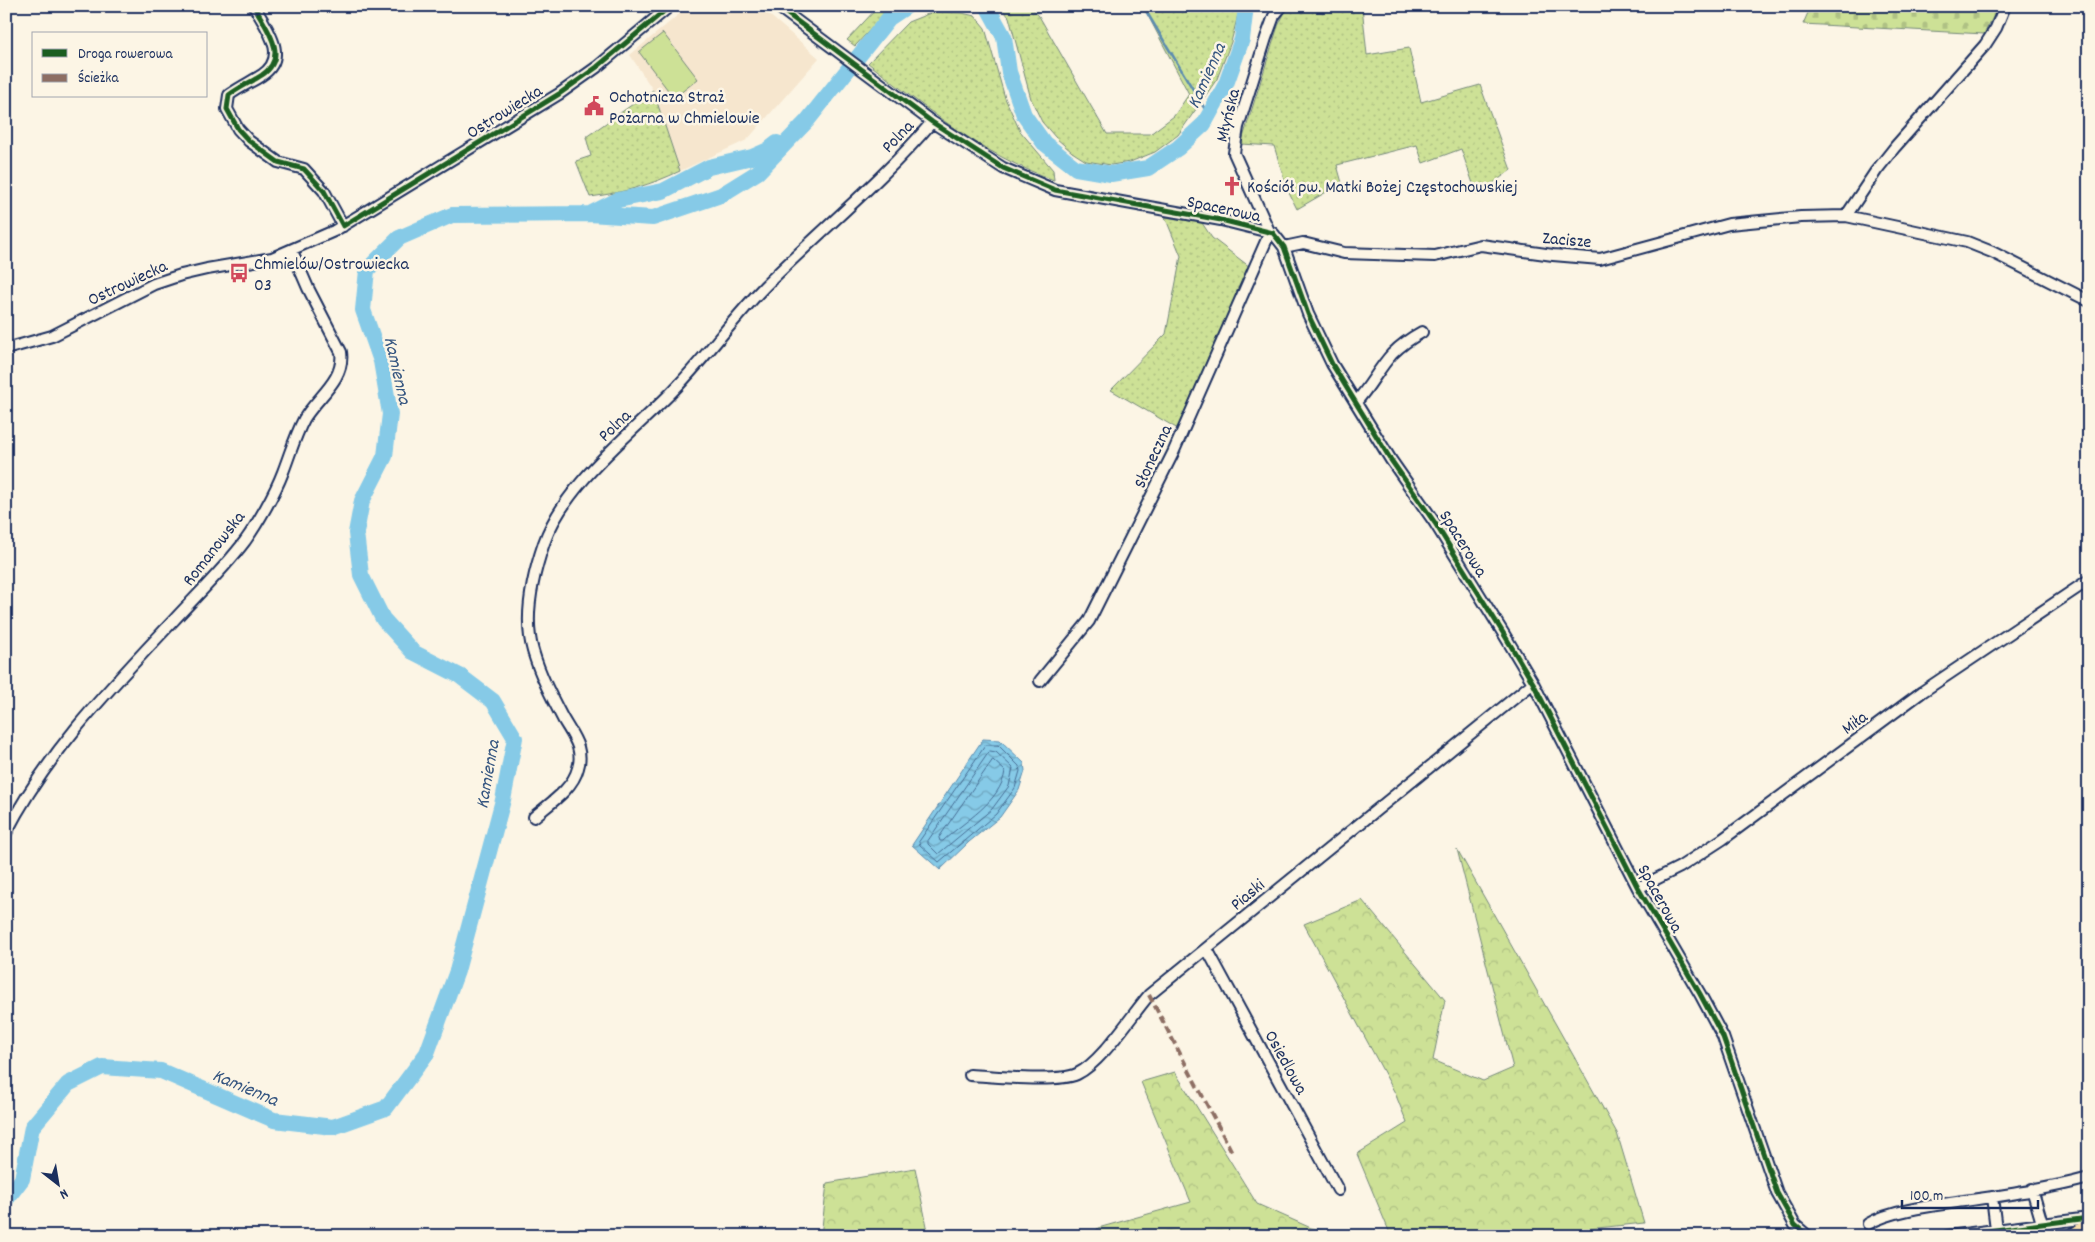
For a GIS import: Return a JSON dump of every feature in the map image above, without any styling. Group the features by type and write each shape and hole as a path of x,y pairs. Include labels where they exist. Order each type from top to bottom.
{"main road":[{"path":"2072,1236 2089,1224"}],"street":[{"path":"254,6 276,46 276,56 270,68 229,95 227,109 238,129 266,154 278,162 304,169 316,181 343,226"},
{"name":"Ostrowiecka","path":"6,349 52,336 154,284 181,275 256,262 292,251 343,226 559,94 597,67 670,6"},
{"name":"Spacerowa","path":"777,6 932,122 1003,168 1055,190 1221,220 1274,233 1284,248 1308,314 1332,364 1391,460 1458,558 1533,683 1638,888 1700,994 1723,1038 1777,1194 1795,1225 1808,1236"},
{"name":"Młyńska","path":"1269,231 1234,154 1238,127 1266,38 1274,16 1282,6"},
{"path":"1846,216 1886,159 1985,45 1996,28 2005,6"},
{"name":"Polna","path":"534,817 564,790 577,771 579,762 578,745 543,680 530,638 529,618 535,576 544,543 554,522 563,507 596,467 670,394 761,291 832,224 932,122"},
{"name":"Zacisze","path":"1284,248 1303,243 1344,253 1435,256 1481,245 1553,255 1600,259 1738,222 1801,216 1846,216 1967,242 1992,252 2089,301"},
{"name":"Słoneczna","path":"1040,681 1089,620 1173,453 1269,231"},
{"name":"Romanowska","path":"6,833 22,803 72,731 108,690 218,575 246,539 282,474 303,422 311,408 336,379 342,361 341,352 304,281 292,251"},
{"path":"1356,402 1371,386 1392,354 1422,332"},
{"name":"Miła","path":"1638,888 1680,867 1723,839 1922,692 2089,580"},
{"name":"Piaski","path":"970,1075 1059,1078 1075,1075 1086,1068 1109,1045 1149,995 1533,683"},
{"name":"Osiedlowa","path":"1207,949 1338,1190"},
{"path":"1868,1224 1876,1219 1932,1206 1992,1197 2089,1178"},
{"path":"2032,1189 2042,1224"},
{"path":"1992,1197 1996,1229"},
{"path":"1948,1236 2089,1218"}],"shaded area":[{"path":"689,6 759,6 819,58 747,140 680,171 653,90 630,55"}],"green space":[{"path":"879,6 892,6 855,46 847,40"},
{"path":"1000,6 1030,6 1039,16 1107,134 1150,134 1174,116 1189,94 1143,6 1235,6 1238,15 1231,42 1217,79 1178,135 1155,152 1130,162 1111,165 1086,161 1056,138 1042,122 1031,99 1009,17"},
{"path":"1298,6 1362,6 1367,55 1409,48 1421,102 1480,85 1511,170 1477,195 1461,149 1423,163 1417,145 1337,165 1342,183 1297,209 1288,191 1274,146 1241,144 1278,26 1286,10"},
{"path":"1811,6 1999,6 1984,34 1803,24"},
{"path":"933,12 962,13 975,16 985,28 1005,98 1020,131 1053,170 1054,180 1003,158 979,144 934,114 868,63 908,22"},
{"path":"663,33 698,79 674,98 639,52"},
{"path":"653,90 680,171 636,188 590,197 576,161 591,156 586,137"},
{"path":"1165,217 1202,223 1212,238 1250,267 1178,429 1111,390 1166,334 1181,256"},
{"path":"1457,849 1617,1133 1644,1223 1523,1236 1391,1236 1357,1154 1407,1123 1395,1093 1304,924 1362,900 1445,1000 1433,1060 1483,1081 1513,1068"},
{"path":"1175,1072 1257,1204 1311,1228 1361,1236 1093,1236 1098,1228 1191,1202 1141,1082"},
{"path":"915,1168 929,1236 821,1236 827,1183"}],"water":[{"path":"983,739 1000,740 1024,763 1025,771 1019,790 1000,817 969,842 940,870 912,845"}],"waterway":[{"name":"Kamienna","path":"6,1200 22,1179 32,1127 68,1084 102,1067 161,1071 274,1120 333,1127 386,1108 427,1053 457,971 503,800 515,738 493,701 460,676 413,652 383,619 361,575 356,533 362,501 385,456 390,414 381,361 363,310 367,270 399,238 452,215 589,214 653,218 721,195 758,172 807,121 889,18 907,6"},
{"name":"Kamienna","path":"987,6 1004,37 1009,72 1024,115 1044,143 1076,168 1111,174 1148,168 1178,148 1204,124 1226,84 1242,39 1246,6"},
{"path":"1143,6 1209,116"},
{"name":"Kamienna","path":"592,213 618,200 663,191 709,167 752,157 768,150 777,143"}],"marked path":[{"path":"1149,995 1232,1152"}],"cycle path":[{"path":"254,6 273,42 274,59 270,67 262,75 229,95 227,109 238,129 249,141 278,162 304,169 324,191 343,226 559,94 597,67 670,6"},
{"path":"777,6 932,122 1003,168 1055,190 1221,220 1273,233 1284,247 1308,314 1332,364 1391,460 1435,523 1533,683 1638,888 1723,1037 1777,1193 1795,1225 1808,1236"},
{"path":"1948,1236 2089,1218"}],"place":[{"name":"Ochotnicza Straż Pożarna w Chmielowie","path":"594,106"},
{"name":"Kościół pw. Matki Bożej Częstochowskiej","path":"1232,186"},
{"name":"Chmielów/Ostrowiecka 03","path":"239,273"}]}
